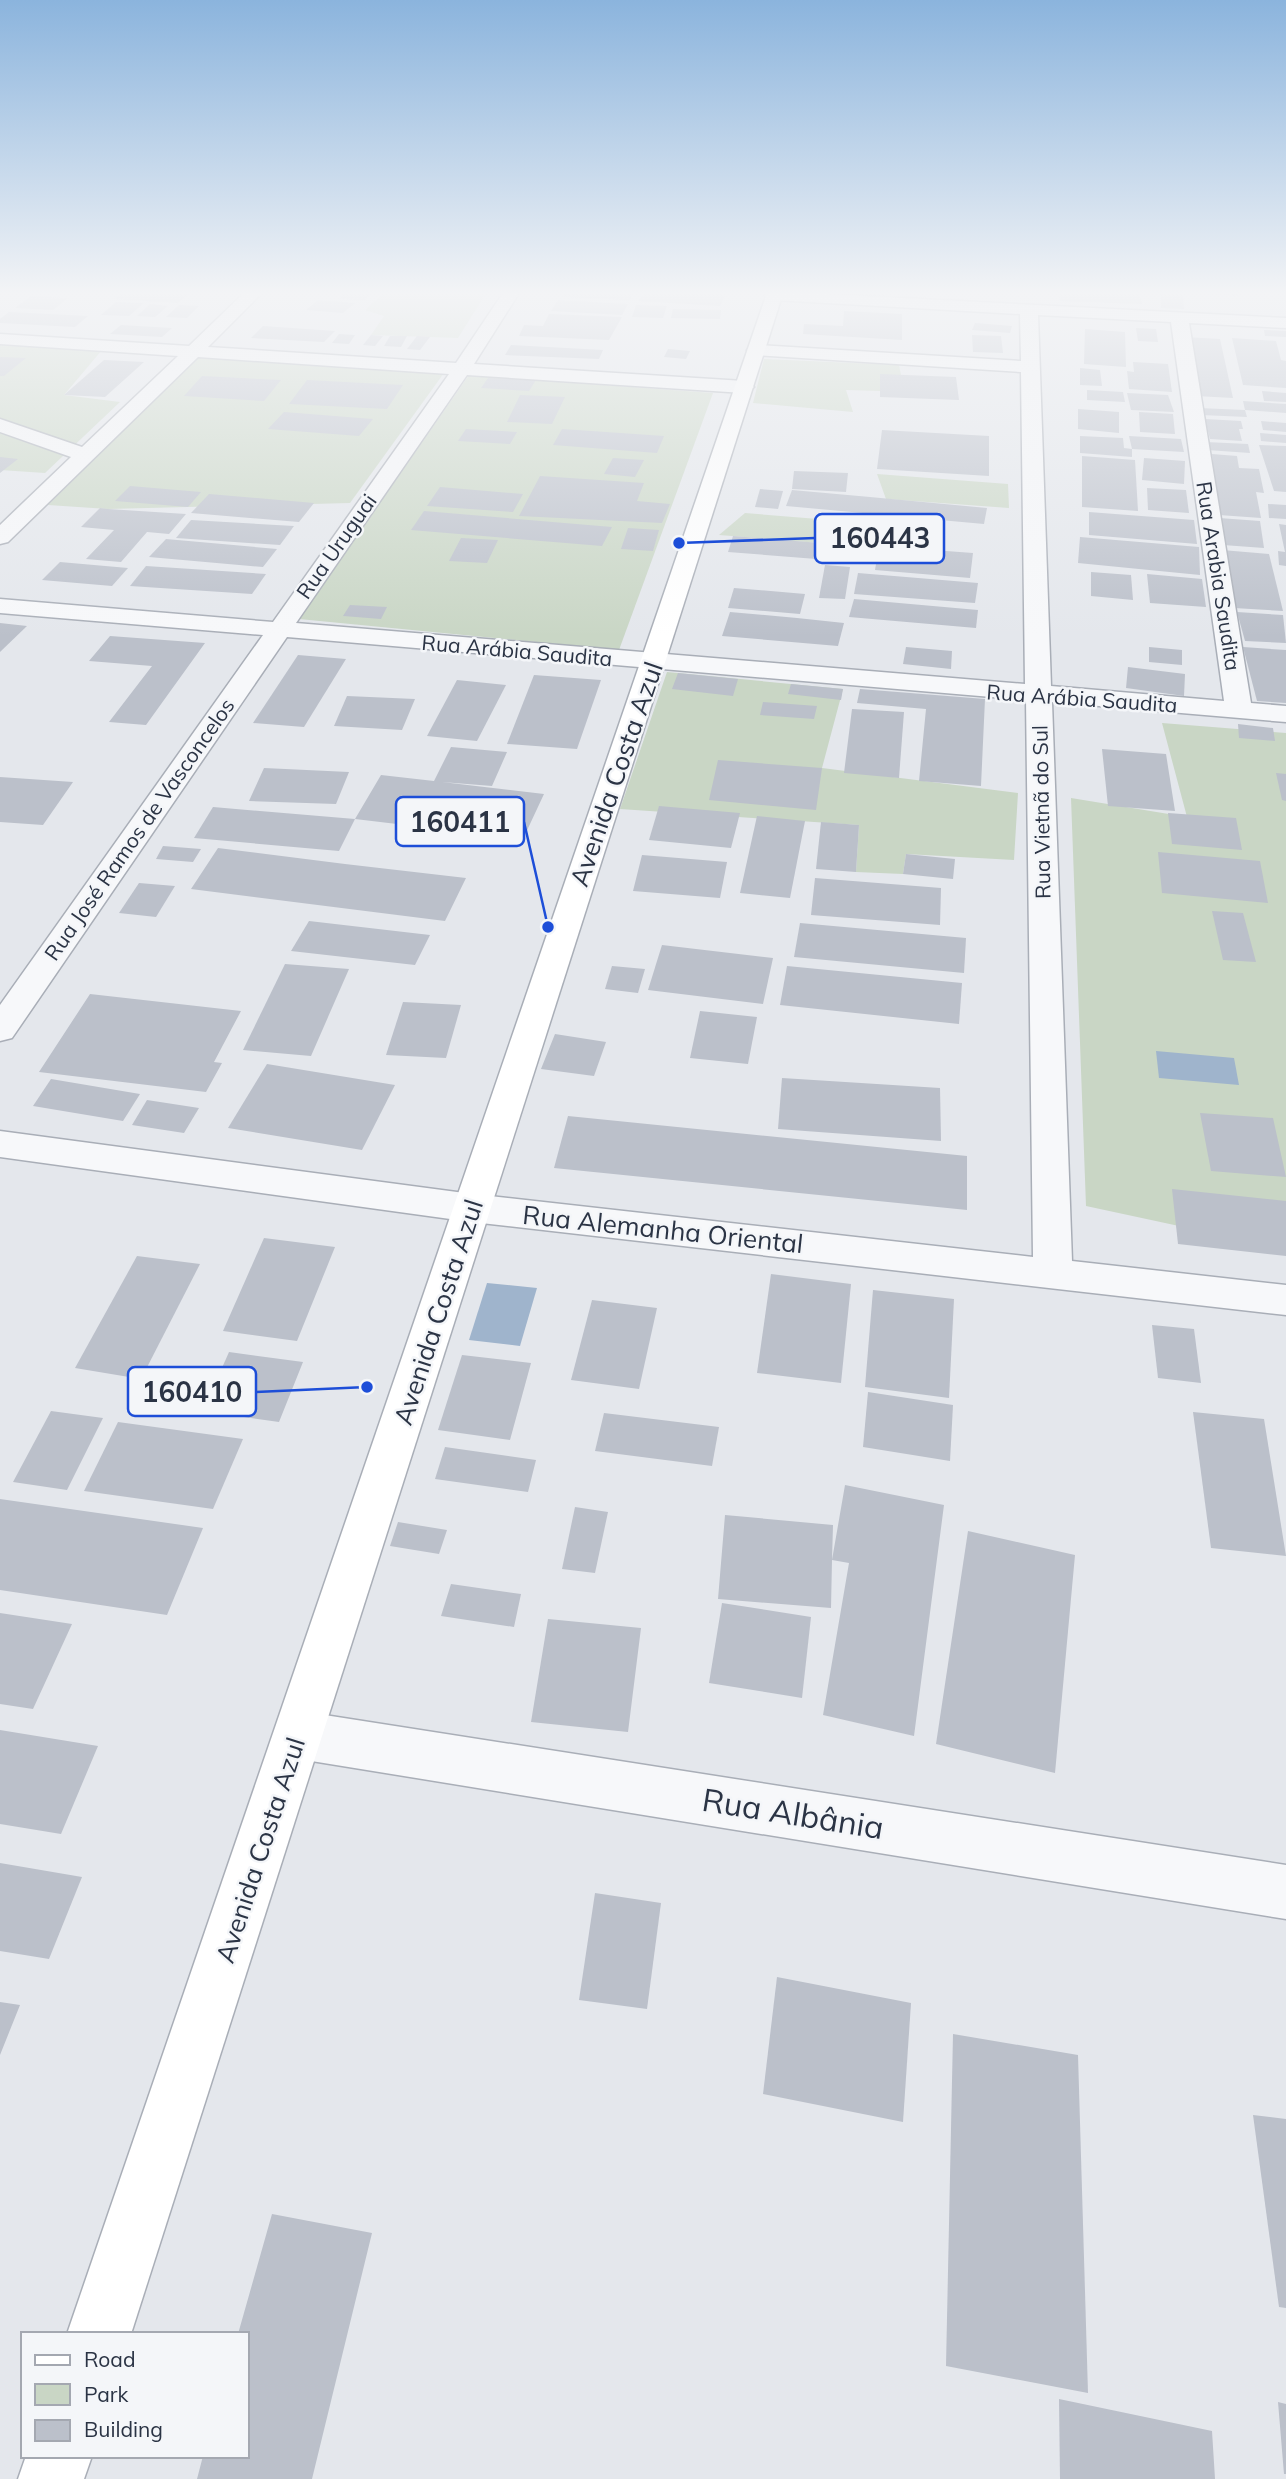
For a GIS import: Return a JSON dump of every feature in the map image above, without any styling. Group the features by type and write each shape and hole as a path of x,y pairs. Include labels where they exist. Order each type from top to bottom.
{"street":[{"path":"0,537 136,406"},
{"name":"Rua Uruguai","path":"277,629 436,406"},
{"name":"Avenida Costa Azul","path":"100,2332 738,406"},
{"name":"Rua Vietnã do Sul","path":"1030,406 1053,1273"},
{"name":"Rua Arabia Saudita","path":"1193,406 1240,710"},
{"path":"0,425 85,455"},
{"name":"Rua Arábia Saudita","path":"0,606 1286,714"},
{"name":"Rua José Ramos de Vasconcelos","path":"0,1030 277,629"},
{"name":"Rua Alemanha Oriental","path":"0,1144 472,1208 1286,1300"},
{"name":"Rua Albânia","path":"299,1735 1286,1892"},
{"path":"51,2479 58,2458"}],"green space":[{"path":"0,406 116,406 45,473 0,470"},
{"path":"149,406 420,406 350,503 108,509 48,505"},
{"path":"448,406 708,406 619,650 299,619"},
{"path":"783,406 851,406 853,412"},
{"path":"877,474 1008,484 1009,508 886,499"},
{"path":"745,513 843,521 845,545 719,535"},
{"path":"667,672 843,689 822,768 1018,793 1014,860 906,854 903,874 856,872 859,825 620,809"},
{"path":"1162,723 1286,733 1286,1249 1086,1206 1071,798 1187,817"}],"water":[{"path":"1156,1051 1234,1058 1239,1085 1159,1078"},
{"path":"487,1283 537,1288 520,1346 469,1340"}],"building":[{"path":"322,406 389,406 387,409"},
{"path":"515,406 561,406 552,424 507,422"},
{"path":"1130,406 1172,406 1174,412 1131,410"},
{"path":"1244,406 1286,406 1286,413 1245,410"},
{"path":"1199,408 1245,410 1247,417 1201,415"},
{"path":"1078,409 1119,412 1119,433 1078,429"},
{"path":"284,412 373,419 359,436 268,429"},
{"path":"1139,412 1173,414 1175,434 1140,432"},
{"path":"1205,419 1241,421 1243,429 1239,429 1242,441 1210,439"},
{"path":"1261,421 1286,423 1286,432 1263,430"},
{"path":"466,429 517,432 510,444 458,441"},
{"path":"562,429 664,436 657,453 553,445"},
{"path":"882,430 989,436 989,476 877,469"},
{"path":"1260,433 1286,435 1286,443 1261,441"},
{"path":"1080,436 1123,438 1124,448 1132,449 1132,457 1080,453"},
{"path":"1129,436 1181,439 1184,452 1132,449"},
{"path":"1206,442 1248,444 1250,453 1207,450"},
{"path":"1259,445 1286,446 1286,492 1274,491"},
{"path":"1212,454 1237,456 1239,468 1259,469 1264,493 1256,492 1261,518 1219,515 1210,466 1213,466"},
{"path":"1082,456 1135,460 1138,511 1082,507"},
{"path":"0,457 18,459 0,473"},
{"path":"613,458 644,460 635,477 604,474"},
{"path":"1144,458 1185,461 1184,484 1142,480"},
{"path":"794,471 848,473 846,492 792,489"},
{"path":"540,476 644,483 637,501 670,504 662,523 519,516"},
{"path":"130,486 201,492 188,507 115,501"},
{"path":"440,487 523,494 513,512 427,506"},
{"path":"1147,488 1186,490 1189,513 1148,510"},
{"path":"760,489 783,491 778,509 755,507"},
{"path":"792,490 987,508 984,524 786,506"},
{"path":"209,494 314,503 299,522 191,513"},
{"path":"1268,504 1286,505 1286,519 1269,518"},
{"path":"100,508 186,514 169,534 147,532 121,562 86,559 114,530 81,527"},
{"path":"424,511 612,527 602,546 411,530"},
{"path":"1089,512 1194,520 1197,544 1089,535"},
{"path":"1219,518 1260,521 1264,548 1223,545"},
{"path":"191,520 294,526 280,545 176,538"},
{"path":"1279,524 1286,525 1286,566 1279,565 1278,551 1285,552"},
{"path":"628,528 659,530 653,551 621,549"},
{"path":"733,536 845,545 842,561 728,552"},
{"path":"1080,537 1199,547 1200,575 1078,563"},
{"path":"461,538 498,540 487,563 449,561"},
{"path":"166,539 277,549 263,567 149,557"},
{"path":"879,546 973,553 970,578 875,570"},
{"path":"1222,550 1269,554 1283,611 1234,608"},
{"path":"60,562 128,568 112,586 42,580"},
{"path":"825,565 850,567 845,599 819,598"},
{"path":"146,566 266,574 252,594 130,586"},
{"path":"1091,572 1131,575 1133,600 1091,596"},
{"path":"858,573 978,583 975,603 854,594"},
{"path":"1147,574 1202,579 1206,607 1150,603"},
{"path":"734,588 805,594 800,614 728,608"},
{"path":"854,599 978,610 976,628 849,617"},
{"path":"350,605 387,607 381,619 343,616"},
{"path":"730,612 844,623 838,646 722,636"},
{"path":"1237,612 1283,615 1286,643 1245,641"},
{"path":"0,623 27,626 0,652"},
{"path":"110,636 205,643 146,725 109,722 152,666 89,661"},
{"path":"906,647 952,651 951,669 903,664"},
{"path":"1149,647 1182,650 1182,665 1149,662"},
{"path":"1243,647 1286,650 1286,703 1257,701"},
{"path":"298,655 346,659 304,727 253,723"},
{"path":"1128,667 1185,674 1184,696 1126,688"},
{"path":"678,673 738,679 733,696 672,689"},
{"path":"534,675 601,680 577,749 507,744"},
{"path":"457,680 506,685 477,741 427,736"},
{"path":"791,684 843,689 841,700 788,694"},
{"path":"860,689 985,699 981,786 919,781 926,709 857,703"},
{"path":"347,696 415,699 402,730 334,726"},
{"path":"763,702 817,706 814,719 760,715"},
{"path":"852,709 904,712 899,778 844,773"},
{"path":"1238,724 1273,728 1275,741 1239,738"},
{"path":"451,747 507,752 492,786 442,782 544,794 523,839 355,819 381,775 434,781"},
{"path":"1102,749 1166,754 1175,811 1108,806"},
{"path":"718,760 822,768 816,810 709,800"},
{"path":"264,768 349,772 336,804 249,801"},
{"path":"1276,773 1286,774 1286,801 1282,800"},
{"path":"0,777 73,782 43,825 0,822"},
{"path":"659,806 740,813 731,848 649,840"},
{"path":"213,807 355,819 339,851 194,838"},
{"path":"1168,813 1236,818 1242,850 1172,844"},
{"path":"757,816 805,821 790,898 740,893"},
{"path":"821,822 859,825 856,872 816,869"},
{"path":"163,846 201,849 193,862 156,859"},
{"path":"218,848 466,878 445,921 191,889"},
{"path":"1158,852 1260,861 1268,903 1162,893"},
{"path":"906,854 955,859 953,879 903,874"},
{"path":"642,855 727,862 720,898 633,891"},
{"path":"815,878 941,888 940,925 811,915"},
{"path":"139,883 175,886 156,917 119,913"},
{"path":"1212,911 1243,913 1256,962 1223,960"},
{"path":"309,921 430,935 415,965 291,951"},
{"path":"800,923 966,938 964,973 794,957"},
{"path":"662,945 773,958 763,1004 648,990"},
{"path":"285,964 349,969 311,1056 243,1050"},
{"path":"612,966 645,969 638,993 605,989"},
{"path":"787,966 962,983 959,1024 780,1005"},
{"path":"90,994 241,1011 214,1062 222,1063 206,1092 39,1072"},
{"path":"403,1002 461,1005 446,1058 386,1055"},
{"path":"700,1011 757,1017 748,1064 690,1058"},
{"path":"555,1034 606,1042 594,1076 541,1069"},
{"path":"267,1064 395,1085 362,1150 228,1128"},
{"path":"782,1078 940,1088 941,1141 778,1129"},
{"path":"51,1079 140,1094 123,1121 33,1106"},
{"path":"147,1100 199,1108 184,1133 132,1125"},
{"path":"1200,1113 1273,1118 1286,1177 1211,1171"},
{"path":"568,1116 967,1156 967,1210 554,1168"},
{"path":"1172,1189 1286,1201 1286,1256 1178,1244"},
{"path":"264,1238 335,1247 297,1341 223,1331"},
{"path":"137,1256 200,1264 141,1379 75,1368"},
{"path":"771,1274 851,1284 841,1383 757,1373"},
{"path":"873,1290 954,1299 949,1398 865,1387"},
{"path":"592,1300 657,1308 639,1389 571,1380"},
{"path":"1152,1325 1194,1329 1201,1383 1158,1378"},
{"path":"229,1352 303,1362 279,1422 203,1411"},
{"path":"462,1355 531,1363 510,1440 438,1430"},
{"path":"868,1392 953,1405 950,1461 863,1447"},
{"path":"51,1411 103,1418 67,1490 13,1482"},
{"path":"1193,1412 1264,1419 1286,1556 1211,1548"},
{"path":"604,1413 719,1427 712,1466 595,1451"},
{"path":"118,1422 243,1439 213,1509 84,1491"},
{"path":"445,1447 536,1460 528,1492 435,1479"},
{"path":"845,1485 944,1505 914,1736 823,1715 849,1563 832,1560"},
{"path":"0,1499 203,1528 167,1615 0,1590"},
{"path":"575,1507 608,1512 595,1573 562,1569"},
{"path":"725,1515 833,1525 831,1608 718,1599"},
{"path":"398,1522 447,1530 439,1554 390,1546"},
{"path":"968,1531 1075,1555 1055,1773 936,1744"},
{"path":"451,1584 521,1594 514,1627 441,1616"},
{"path":"722,1603 811,1617 802,1698 709,1683"},
{"path":"0,1613 72,1624 33,1709 0,1704"},
{"path":"548,1619 641,1628 628,1732 531,1722"},
{"path":"0,1730 98,1746 61,1834 0,1824"},
{"path":"0,1863 82,1877 49,1959 0,1951"},
{"path":"595,1893 661,1903 647,2009 579,2000"},
{"path":"777,1977 911,2003 903,2122 763,2094"},
{"path":"0,2002 20,2005 0,2055"},
{"path":"953,2034 1078,2055 1088,2393 946,2366"},
{"path":"1253,2115 1286,2119 1286,2308 1279,2307"},
{"path":"272,2214 372,2233 312,2479 197,2479 202,2458 248,2458 248,2332 239,2332"},
{"path":"1059,2399 1212,2431 1215,2479 1060,2479"},
{"path":"1278,2402 1286,2404 1286,2474 1284,2474"}],"place":[{"name":"160443","path":"679,543"},
{"name":"160411","path":"548,927"},
{"name":"160410","path":"367,1387"}]}
